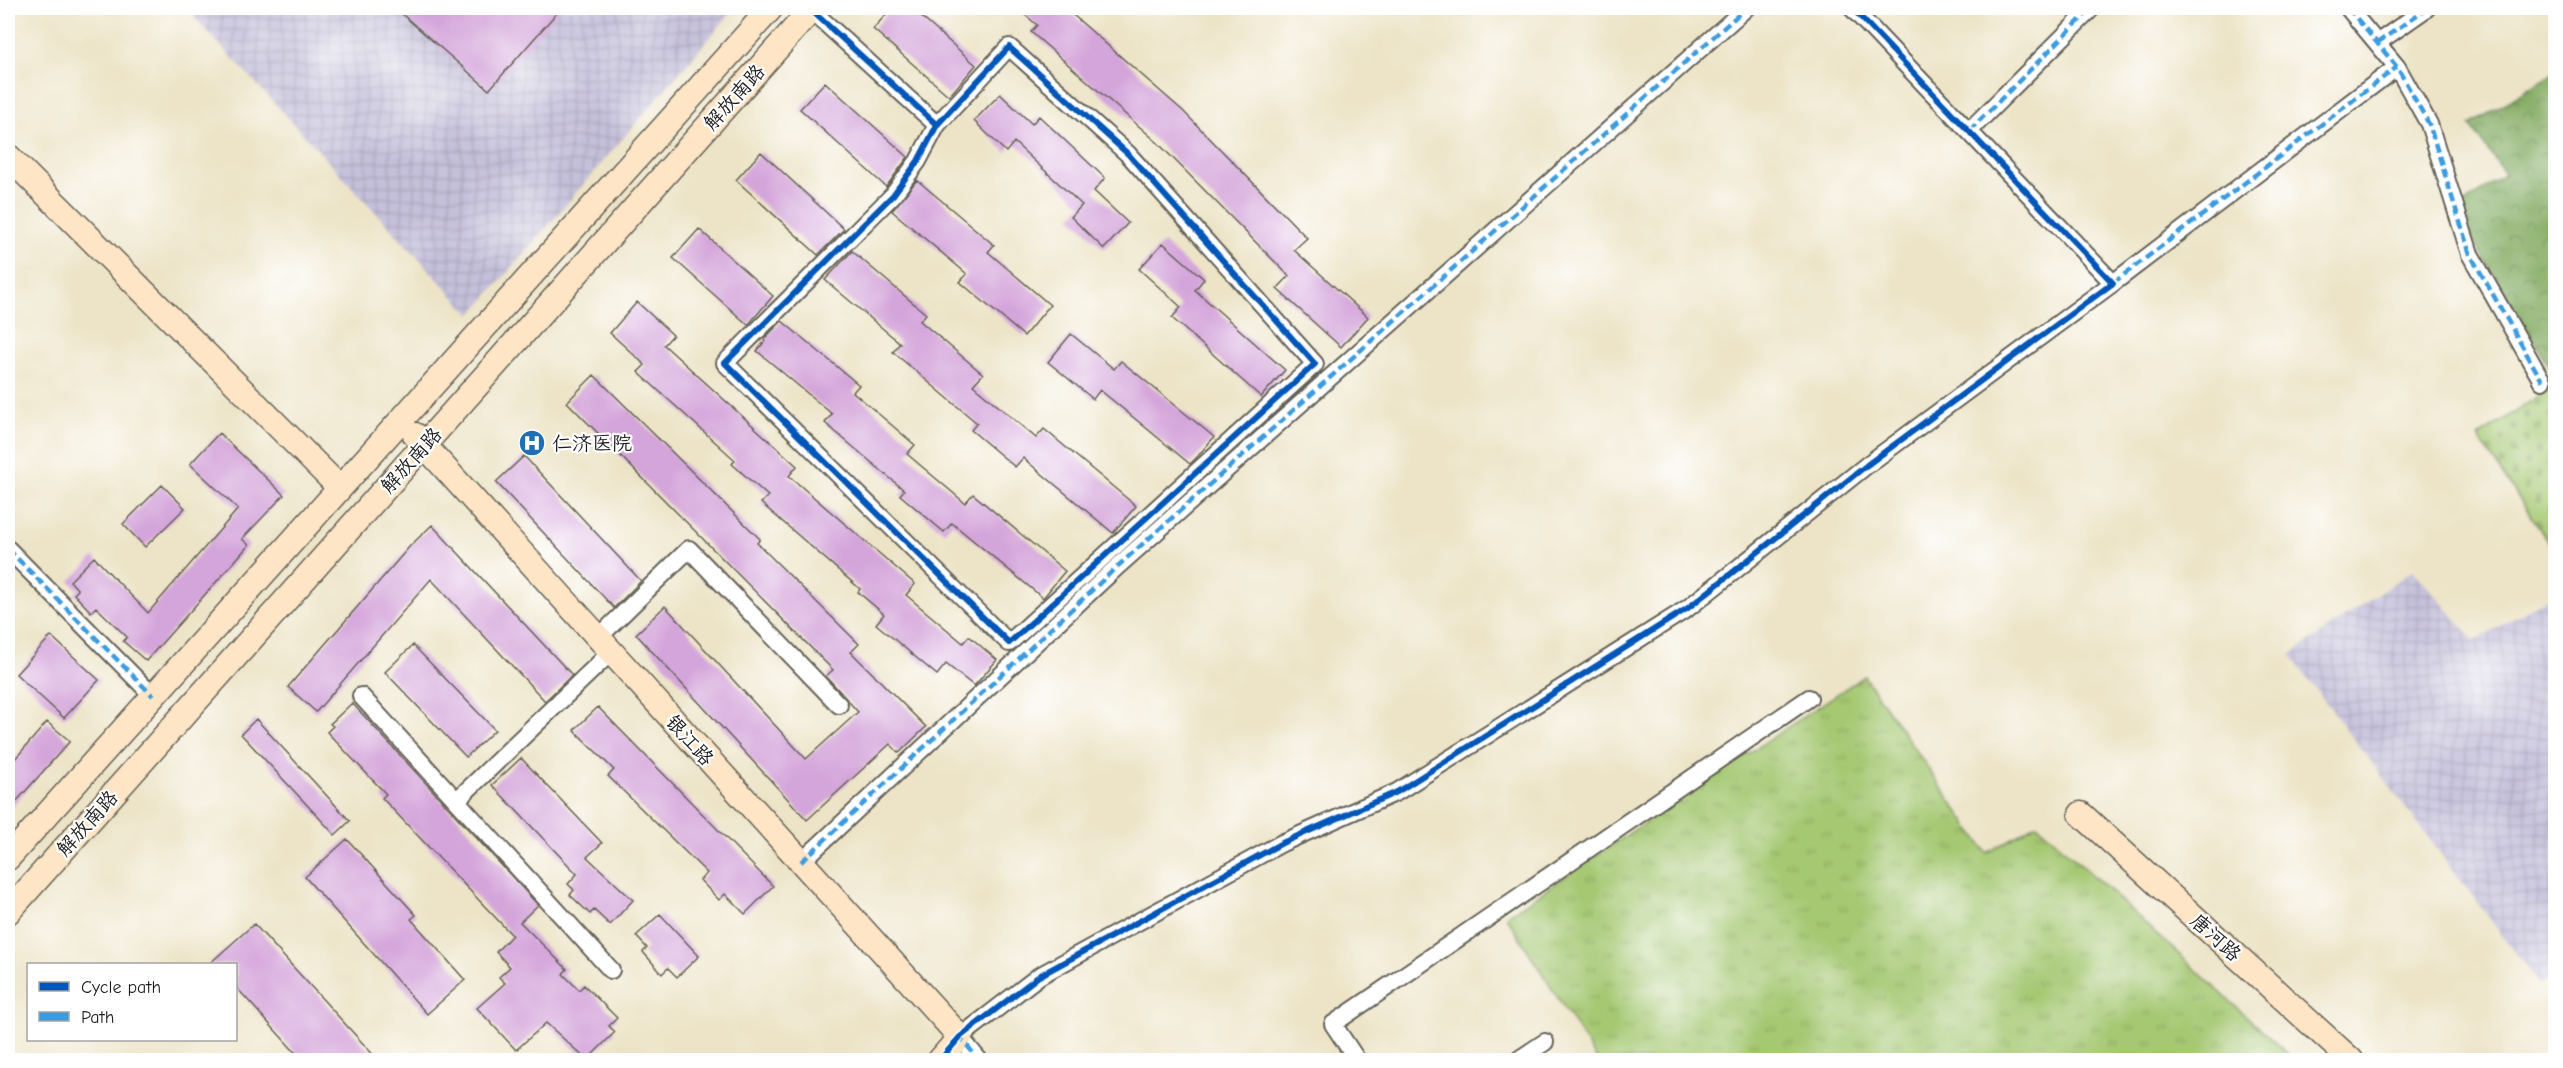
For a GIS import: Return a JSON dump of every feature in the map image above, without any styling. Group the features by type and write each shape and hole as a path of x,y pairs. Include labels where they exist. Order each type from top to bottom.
{"main road":[{"name":"解放南路","path":"8,858 771,8"},
{"name":"解放南路","path":"8,912 812,9"},
{"path":"8,156 340,488"},
{"name":"银江路","path":"401,420 960,1037"},
{"name":"唐河路","path":"2081,814 2351,1060"},
{"path":"940,1060 960,1037"}],"street":[{"path":"801,862 1119,565 1746,8"},
{"path":"1852,8 2113,283"},
{"path":"1969,131 2092,8"},
{"path":"2348,8 2397,68 2429,124 2470,254 2542,381"},
{"path":"2377,43 2427,8"},
{"path":"812,9 937,125"},
{"path":"1009,47 1128,154 1315,364 1009,643 724,363 893,195 918,161 937,125 1009,47"},
{"path":"960,1037 1039,976 1281,843 1397,792 1688,608 1867,465 2113,283 2397,68"},
{"path":"8,549 153,696"},
{"path":"457,800 605,645 689,549 839,705"},
{"path":"361,696 610,969"},
{"path":"1357,1060 1333,1024 1809,698"},
{"name":"银江路","path":"960,1037 979,1060"},
{"path":"1518,1060 1545,1042"}],"shaded area":[{"path":"186,8 735,8 471,315"},
{"path":"2413,570 2475,641 2555,593 2556,975 2540,985 2290,655"}],"green space":[{"path":"2555,72 2555,376 2471,237 2462,205 2505,174 2470,125"},
{"path":"2555,385 2555,552 2478,437"},
{"path":"1864,676 1987,853 2037,824 2294,1060 1597,1060 1506,916"}],"building":[{"path":"395,8 561,8 489,90"},
{"path":"892,8 911,8 976,65 949,96 873,29"},
{"path":"1017,8 1065,8 1183,111 1307,238 1294,250 1368,317 1341,347 1277,289 1289,276 1157,142 1031,32 1037,25"},
{"path":"825,82 908,157 886,187 800,109"},
{"path":"1000,94 1032,124 1039,116 1105,178 1094,191 1128,223 1104,249 1071,217 1082,205 1014,142 1006,152 974,121"},
{"path":"761,152 844,229 818,255 736,180"},
{"path":"917,180 994,245 988,252 1050,305 1024,336 960,282 967,274 892,211"},
{"path":"699,229 773,296 748,325 673,258"},
{"path":"1163,243 1204,279 1195,290 1285,370 1261,397 1172,318 1181,307 1139,269"},
{"path":"852,251 926,314 920,321 983,374 973,385 1036,438 1044,429 1136,506 1113,533 1023,458 1015,467 971,430 977,423 893,352 900,343 825,280"},
{"path":"637,302 673,335 664,345 797,466 789,476 915,584 906,595 963,643 969,636 997,660 974,686 946,664 937,675 876,624 884,614 858,592 860,589 761,503 768,496 732,464 735,460 638,372 645,365 610,333"},
{"path":"782,321 859,385 853,392 915,445 907,454 965,503 973,494 1065,571 1043,598 952,523 944,532 900,495 904,490 825,423 832,414 757,351 765,341 764,339"},
{"path":"1071,334 1114,369 1121,361 1214,437 1190,464 1100,390 1093,399 1048,362"},
{"path":"594,375 760,539 757,543 859,644 851,652 926,727 899,753 890,744 807,820 636,634 665,606 806,759 858,712 826,676 833,670 567,402"},
{"path":"219,433 284,495 242,539 249,545 146,661 123,641 127,637 96,607 91,612 74,594 78,590 70,581 94,557 148,613 238,509 190,464"},
{"path":"524,456 641,581 614,608 496,482"},
{"path":"162,485 185,508 145,547 123,524"},
{"path":"432,525 572,675 545,701 431,579 316,712 288,687 410,546"},
{"path":"51,636 99,680 64,718 16,674"},
{"path":"413,645 495,730 466,757 385,672"},
{"path":"352,703 538,905 520,922 567,969 563,974 579,990 584,985 617,1018 609,1026 615,1032 587,1060 546,1023 516,1050 477,1008 505,983 499,977 510,967 496,952 512,935 382,798 386,794 327,732 333,726 330,724"},
{"path":"598,707 773,886 745,914 725,894 719,900 700,880 707,873 608,776 614,770 574,730"},
{"path":"256,719 350,821 335,835 241,734"},
{"path":"47,722 70,741 8,811 8,767"},
{"path":"521,758 602,843 587,857 633,900 610,925 594,910 590,914 570,895 574,890 568,884 577,874 492,785"},
{"path":"347,839 416,915 411,919 465,980 427,1014 305,877"},
{"path":"660,914 699,956 677,977 668,968 662,974 643,952 647,948 636,936"},
{"path":"254,924 378,1060 302,1060 237,988 237,963 210,963"}],"marked path":[{"path":"801,862 1119,565 1746,8"},
{"path":"1969,131 2092,8"},
{"path":"2348,8 2397,67 2429,124 2470,254 2542,381"},
{"path":"2377,43 2427,8"},
{"path":"2113,283 2397,67"},
{"path":"8,549 153,696"},
{"path":"962,1035 960,1037 979,1060"}],"cycle path":[{"path":"940,1060 960,1037 1039,976 1282,843 1397,792 1688,608 1867,465 2113,283 1852,8"},
{"path":"811,10 937,125 918,161 893,195 725,363 1009,643 1315,364 1128,154 1009,47 937,125"}],"place":[{"name":"仁济医院","path":"532,443"}]}
